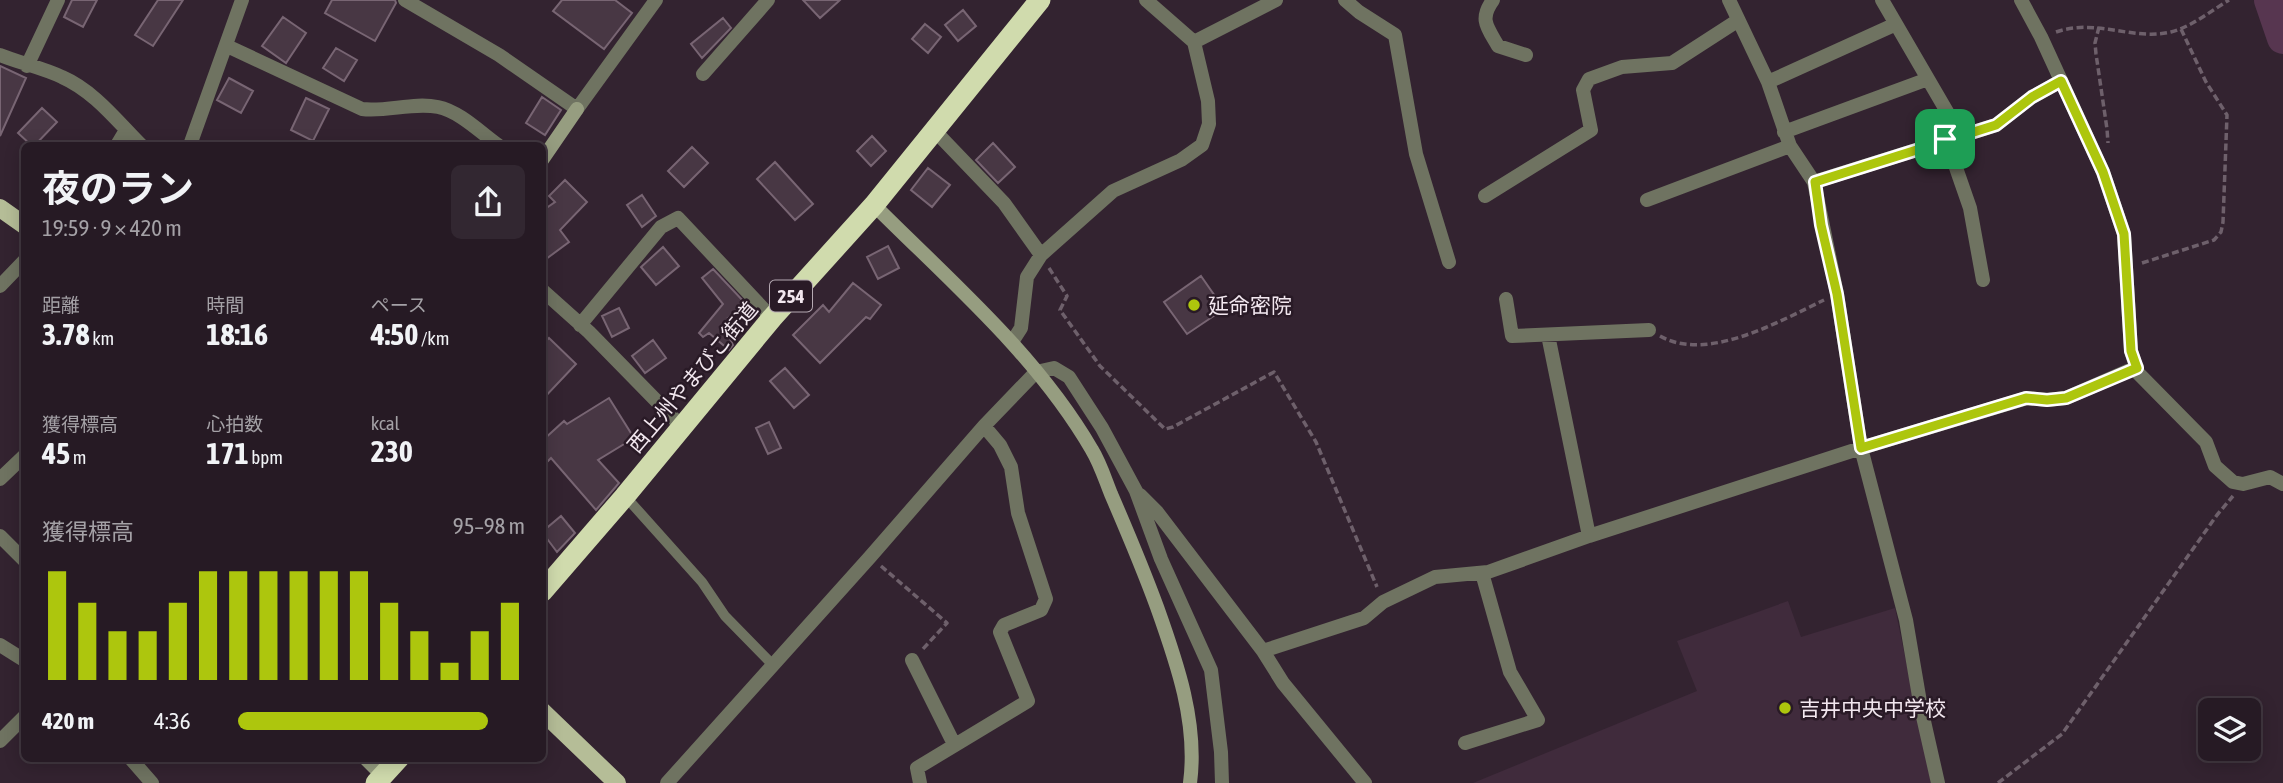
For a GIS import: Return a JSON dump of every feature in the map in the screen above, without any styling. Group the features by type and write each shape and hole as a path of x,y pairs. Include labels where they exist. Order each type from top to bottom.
{"highway":[{"name":"西上州やまびこ街道","path":"546,587 772,318 874,205 1040,0"},
{"path":"383,781 396,762"}],"main road":[{"path":"0,208 21,223"},
{"path":"546,715 617,783"}],"street":[{"path":"27,66 58,0"},
{"path":"194,142 242,0"},
{"path":"405,0 499,55 577,109"},
{"path":"546,154 656,0"},
{"path":"703,74 768,0"},
{"path":"1345,0 1395,35 1416,154 1449,262"},
{"path":"1493,0 1485,11 1486,25 1498,46 1526,55"},
{"path":"1729,0 1768,82 1790,146 1815,182 1821,225 1837,294 1861,448 1906,620 1921,708 1938,783"},
{"path":"1882,0 1960,134"},
{"path":"2021,0 2041,37 2103,172 2124,234 2131,351 2137,368 2145,380 2206,442 2215,466 2233,482 2243,484 2270,477 2283,484"},
{"path":"1012,342 1021,328 1027,277 1041,255 1113,191 1181,160 1202,145 1209,124 1208,102 1194,42 1151,1"},
{"path":"1194,42 1270,1"},
{"path":"1485,196 1591,130 1583,90 1589,79 1622,67 1672,63 1737,21"},
{"path":"1768,82 1896,24"},
{"path":"227,46 362,109 425,105 441,107 494,142"},
{"path":"0,55 62,76 77,85 94,97 138,142"},
{"path":"1784,132 1928,79"},
{"path":"1815,182 1960,134 1996,125 2032,97 2061,81"},
{"path":"933,129 1004,203 1041,255"},
{"path":"119,142 126,130"},
{"path":"1945,139 1970,208 1983,280"},
{"path":"1647,200 1790,146"},
{"path":"874,205 1012,342 1093,451 1175,658 1187,710 1192,766 1190,783"},
{"path":"580,325 661,227 678,218 772,318"},
{"path":"0,286 21,264"},
{"path":"546,294 681,426"},
{"path":"1506,299 1512,336 1649,330"},
{"path":"1548,335 1589,536"},
{"path":"667,783 984,426 1036,372 1055,368 1069,377 1102,428 1136,491 1161,559 1211,670 1221,751 1222,783"},
{"path":"1263,651 1364,618 1383,602 1435,577 1482,573 1861,448 2026,398 2066,398 2137,368"},
{"path":"920,783 917,768 1028,701 1000,632 1004,625 1041,610 1045,599 1018,513 1011,467 1000,445 984,426"},
{"path":"0,480 21,459"},
{"path":"1136,491 1157,512 1263,651 1283,683 1364,783"},
{"path":"0,536 21,556"},
{"path":"1465,743 1538,720 1510,672 1482,573"},
{"path":"0,645 21,658"},
{"path":"912,660 954,744"},
{"path":"0,741 21,720"},
{"path":"134,762 152,783"},
{"path":"368,762 383,781"}],"lane":[{"path":"625,496 702,582 725,616 772,664"}],"path":[{"path":"2041,37 2081,26 2148,34 2181,29 2229,0"},
{"path":"2099,27 2095,43 2108,129 2108,148 2103,172"},
{"path":"2126,267 2202,246 2214,240 2221,232 2227,115 2206,82 2181,29"},
{"path":"1041,255 1066,296 1060,310 1100,366 1165,429 1174,427 1274,372 1316,442 1383,602"},
{"path":"1649,330 1669,341 1700,346 1755,333 1837,294"},
{"path":"1998,783 2062,734 2217,515 2243,484"},
{"path":"870,556 947,623 912,660"}],"shaded area":[{"name":"吉井中央中学校","path":"1788,601 1801,637 1895,608 1931,783 1473,783 1697,691 1677,641"}],"building":[{"path":"72,0 97,0 83,27 64,17"},
{"path":"158,0 183,0 153,46 135,35"},
{"path":"332,0 395,0 396,3 375,41 325,13"},
{"path":"562,0 615,0 632,13 604,49 553,11"},
{"path":"803,0 840,0 820,18"},
{"path":"963,10 976,26 958,41 945,25"},
{"path":"283,17 306,33 286,63 262,46"},
{"path":"723,18 731,28 702,58 691,44"},
{"path":"925,24 941,37 928,53 912,39"},
{"path":"336,48 357,60 344,81 323,68"},
{"path":"0,66 26,78 0,136"},
{"path":"229,78 253,91 241,113 217,100"},
{"path":"542,97 561,110 545,135 526,123"},
{"path":"306,98 329,109 313,141 291,130"},
{"path":"42,108 57,122 38,142 28,142 18,133"},
{"path":"872,136 886,151 871,166 857,151"},
{"path":"993,143 1015,167 998,183 976,160"},
{"path":"692,147 708,163 684,187 668,171"},
{"path":"775,162 813,204 795,220 757,179"},
{"path":"928,168 950,185 932,207 911,190"},
{"path":"565,180 587,202 560,230 569,242 546,259 546,208 555,202 549,196"},
{"path":"642,195 656,216 642,227 627,205"},
{"path":"888,246 899,268 878,279 867,257"},
{"path":"663,247 679,266 656,285 641,267"},
{"path":"713,269 746,304 728,318 737,325 727,332 733,345 729,350 709,333 703,337 699,333 723,304 702,278"},
{"name":"延命密院","path":"1201,276 1224,309 1187,334 1164,302"},
{"path":"853,283 881,305 870,319 866,317 820,363 793,335 823,305 829,312"},
{"path":"619,308 629,328 612,337 602,316"},
{"path":"549,338 576,364 546,396 546,341"},
{"path":"653,340 666,358 645,373 632,356"},
{"path":"785,368 809,395 794,408 770,381"},
{"path":"609,398 634,438 598,460 619,483 596,510 551,458 546,463 546,437 564,421 567,424"},
{"path":"769,422 781,448 768,454 756,428"},
{"path":"561,516 575,533 557,552 546,537 546,529"}],"waterway":[{"path":"2270,0 2283,38"}],"place":[{"name":"延命密院","path":"1194,305"},
{"name":"吉井中央中学校","path":"1785,708"}],"route":[{"path":"2061,81 2103,172 2124,234 2131,351 2137,368 2066,398 2026,398 1861,448 1837,294 1821,225 1815,182 1945,139 1996,125 2032,97 2061,81"}]}
